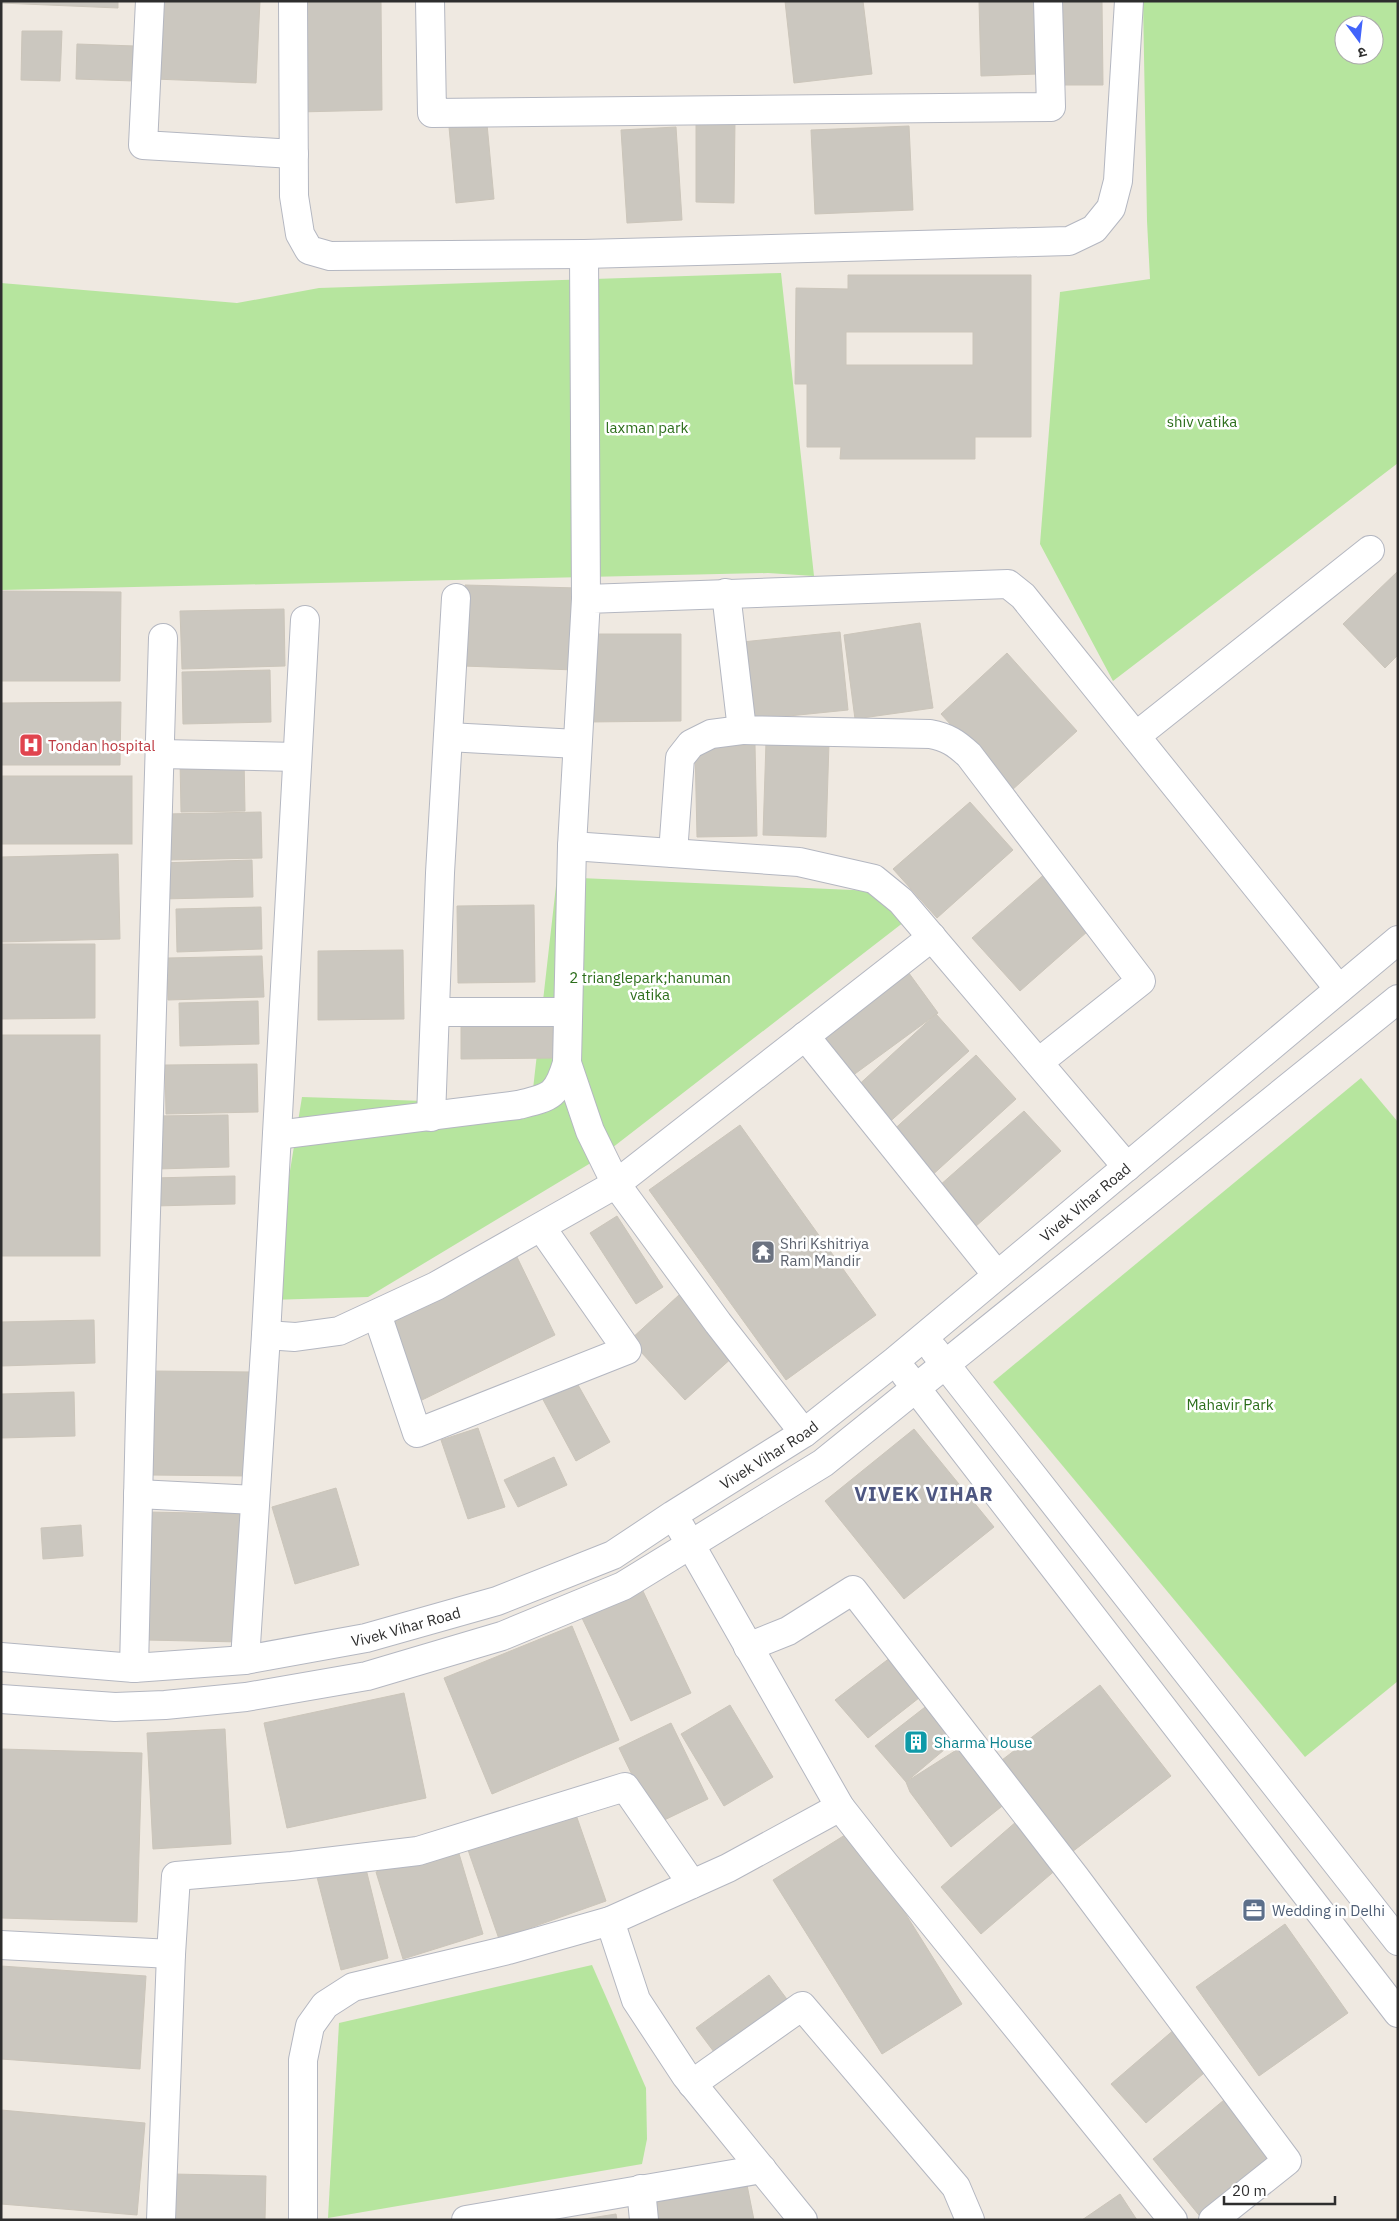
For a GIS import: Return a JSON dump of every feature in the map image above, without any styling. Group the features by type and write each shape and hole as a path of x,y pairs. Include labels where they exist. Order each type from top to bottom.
{"street":[{"path":"150,1 144,145 294,154"},
{"path":"293,1 294,196 300,234 309,250 330,256 584,254 1069,241 1094,229 1111,208 1118,181 1130,1"},
{"path":"430,1 432,113 1051,107 1048,1"},
{"path":"277,1135 518,1105 548,1097 561,1084 567,1063 572,846 586,598 584,254"},
{"path":"1136,736 1370,550"},
{"path":"586,598 1008,584 1023,596 1339,989"},
{"path":"726,594 742,730"},
{"path":"431,1117 440,873 456,598"},
{"path":"245,1660 266,1335 305,620"},
{"path":"134,1668 163,638"},
{"path":"672,853 680,758 691,744 711,734 742,730 930,734 944,736 969,755 1141,981 1038,1062"},
{"path":"448,737 577,744"},
{"path":"160,754 298,758"},
{"path":"572,846 799,862 874,879 901,901 1127,1167"},
{"path":"266,1335 295,1337 339,1331 436,1286 616,1184 932,937"},
{"name":"Vivek Vihar Road","path":"1,1657 134,1668 245,1660 366,1638 497,1601 613,1555 804,1433 924,1337 1398,940"},
{"path":"1,1699 115,1707 246,1698 367,1676 511,1632 623,1586 823,1462 946,1365 1398,999"},
{"path":"435,1012 568,1012"},
{"path":"805,1036 997,1276"},
{"path":"567,1063 590,1132 616,1184 718,1323 804,1433"},
{"path":"377,1314 417,1433 627,1350 542,1227"},
{"path":"924,1337 1398,1941"},
{"path":"895,1361 1398,2013"},
{"path":"138,1494 255,1500"},
{"path":"673,1515 691,1543 840,1807 884,1864 1173,2220"},
{"path":"748,1647 788,1631 853,1590 1075,1877 1287,2160 1213,2220"},
{"path":"162,2220 171,1954 176,1876 292,1866 418,1851 625,1787 692,1884"},
{"path":"303,2220 303,2060 310,2026 325,2005 353,1986 508,1950 610,1921 728,1868 840,1807"},
{"path":"610,1921 636,2000 692,2084 803,2220"},
{"path":"1,1945 171,1954"},
{"path":"692,2084 802,2006 956,2187 970,2220"},
{"path":"466,2220 762,2168"},
{"path":"641,2189 644,2220"}],"green space":[{"name":"shiv vatika","path":"1143,1 1398,1 1398,463 1113,681 1040,544 1060,292 1150,279 1147,221"},
{"name":"laxman park","path":"781,273 814,576 768,573 1,590 1,283 237,303 319,288"},
{"name":"2 trianglepark;hanuman vatika","path":"557,877 875,891 904,922 599,1158 368,1297 269,1300 302,1097 517,1104 532,1098"},
{"name":"Mahavir Park","path":"1361,1078 1398,1122 1398,1681 1305,1757 993,1382"},
{"path":"592,1965 646,2088 647,2139 642,2164 328,2218 339,2023"}],"building":[{"path":"1,1 118,1 118,8 1,3"},
{"path":"157,1 260,1 256,83 154,79"},
{"path":"297,1 381,1 382,110 298,112"},
{"path":"785,1 863,1 872,74 794,83"},
{"path":"979,1 1036,1 1038,74 981,76"},
{"path":"1061,1 1102,1 1103,85 1063,85"},
{"path":"22,31 62,31 60,81 21,80"},
{"path":"77,44 135,46 134,81 76,79"},
{"path":"735,120 734,203 696,202 696,121"},
{"path":"487,124 494,199 456,203 449,127"},
{"path":"909,126 913,210 815,214 811,130"},
{"path":"676,127 682,220 627,223 621,130"},
{"path":"848,275 1031,275 1031,437 975,437 975,459 840,459 841,447 807,447 807,384 795,384 796,288 848,289","holes":["846,332 973,332 973,365 846,365"]},
{"path":"1398,571 1398,655 1385,668 1343,624"},
{"path":"465,585 578,588 575,670 463,666"},
{"path":"1,591 121,592 120,681 1,681"},
{"path":"284,609 285,666 182,669 180,611"},
{"path":"920,623 933,708 855,719 844,635"},
{"path":"840,632 848,710 749,720 742,642"},
{"path":"586,634 681,634 681,721 586,722"},
{"path":"1007,653 1077,731 1011,791 941,714"},
{"path":"270,670 271,722 183,724 182,672"},
{"path":"121,702 120,765 1,765 1,703"},
{"path":"766,742 829,743 826,837 763,835"},
{"path":"755,745 757,836 697,837 695,747"},
{"path":"244,758 245,811 181,812 180,760"},
{"path":"1,776 132,776 132,844 1,844"},
{"path":"970,802 1013,850 937,918 893,869"},
{"path":"261,812 262,858 167,860 166,814"},
{"path":"118,854 120,939 1,942 1,857"},
{"path":"252,860 253,897 161,899 160,863"},
{"path":"1048,871 1096,924 1020,991 972,938"},
{"path":"534,905 535,982 458,983 457,906"},
{"path":"261,907 262,949 177,952 176,909"},
{"path":"1,944 95,944 95,1018 1,1019"},
{"path":"403,950 404,1019 318,1020 318,951"},
{"path":"262,956 264,997 168,1000 167,958"},
{"path":"903,965 938,1013 852,1076 817,1028"},
{"path":"258,1001 259,1044 180,1046 179,1003"},
{"path":"936,1014 969,1051 885,1126 853,1090"},
{"path":"553,1021 554,1058 461,1059 461,1023"},
{"path":"1,1035 100,1035 100,1256 1,1256"},
{"path":"976,1055 1016,1099 929,1178 889,1134"},
{"path":"257,1064 258,1112 166,1114 165,1065"},
{"path":"1024,1111 1061,1151 975,1227 939,1186"},
{"path":"228,1115 229,1167 157,1169 156,1116"},
{"name":"Shri Kshitriya Ram Mandir","path":"740,1125 876,1315 786,1380 649,1190"},
{"path":"235,1176 235,1204 154,1206 153,1178"},
{"path":"617,1216 663,1287 636,1304 590,1233"},
{"path":"516,1255 555,1335 422,1400 383,1320"},
{"path":"679,1295 734,1356 685,1400 630,1340"},
{"path":"94,1320 95,1363 1,1366 1,1322"},
{"path":"152,1371 251,1372 249,1476 151,1475"},
{"path":"573,1376 610,1442 576,1461 540,1394"},
{"path":"74,1392 75,1436 1,1438 1,1394"},
{"path":"478,1428 505,1507 468,1519 441,1440"},
{"path":"914,1429 994,1527 904,1599 825,1501"},
{"path":"554,1457 567,1485 518,1507 504,1480"},
{"path":"336,1488 359,1565 295,1584 272,1507"},
{"path":"148,1512 245,1514 241,1642 145,1640"},
{"path":"81,1525 83,1556 43,1559 41,1528"},
{"path":"642,1589 691,1693 631,1721 582,1618"},
{"path":"572,1626 619,1740 492,1794 444,1678"},
{"path":"895,1654 924,1694 868,1738 835,1700"},
{"path":"1100,1685 1171,1776 1072,1852 1002,1760"},
{"path":"404,1693 426,1798 287,1828 264,1723"},
{"name":"Sharma House","path":"929,1704 957,1739 906,1782 875,1746"},
{"path":"730,1705 773,1777 724,1806 681,1734"},
{"path":"671,1723 708,1799 656,1824 619,1748"},
{"path":"225,1729 231,1844 153,1849 147,1733"},
{"path":"969,1742 1006,1803 951,1847 910,1792 906,1782"},
{"path":"1,1749 142,1753 137,1922 1,1918"},
{"path":"574,1809 606,1901 499,1939 467,1847"},
{"path":"1017,1821 1058,1868 981,1934 941,1887"},
{"path":"853,1830 962,2004 882,2054 773,1880"},
{"path":"457,1847 483,1934 403,1959 376,1872"},
{"path":"365,1865 388,1958 341,1970 317,1877"},
{"path":"1285,1924 1348,2013 1259,2076 1196,1987"},
{"path":"1,1966 146,1976 140,2069 1,2059"},
{"path":"769,1975 789,2002 717,2056 696,2028"},
{"path":"1176,2028 1211,2067 1146,2123 1111,2084"},
{"path":"1224,2100 1276,2163 1203,2220 1153,2159"},
{"path":"1,2110 145,2123 137,2215 1,2204"},
{"path":"173,2174 266,2176 265,2220 171,2220"},
{"path":"746,2180 754,2220 652,2220 648,2202"},
{"path":"1120,2194 1137,2220 1082,2220"},
{"path":"616,2214 617,2220 578,2220"}],"place":[{"name":"Tondan hospital","path":"31,745"},
{"name":"Shri Kshitriya Ram Mandir","path":"763,1252"},
{"name":"Sharma House","path":"916,1742"},
{"name":"Wedding in Delhi","path":"1254,1910"}],"district":[{"name":"VIVEK VIHAR","path":"924,1493"}]}
